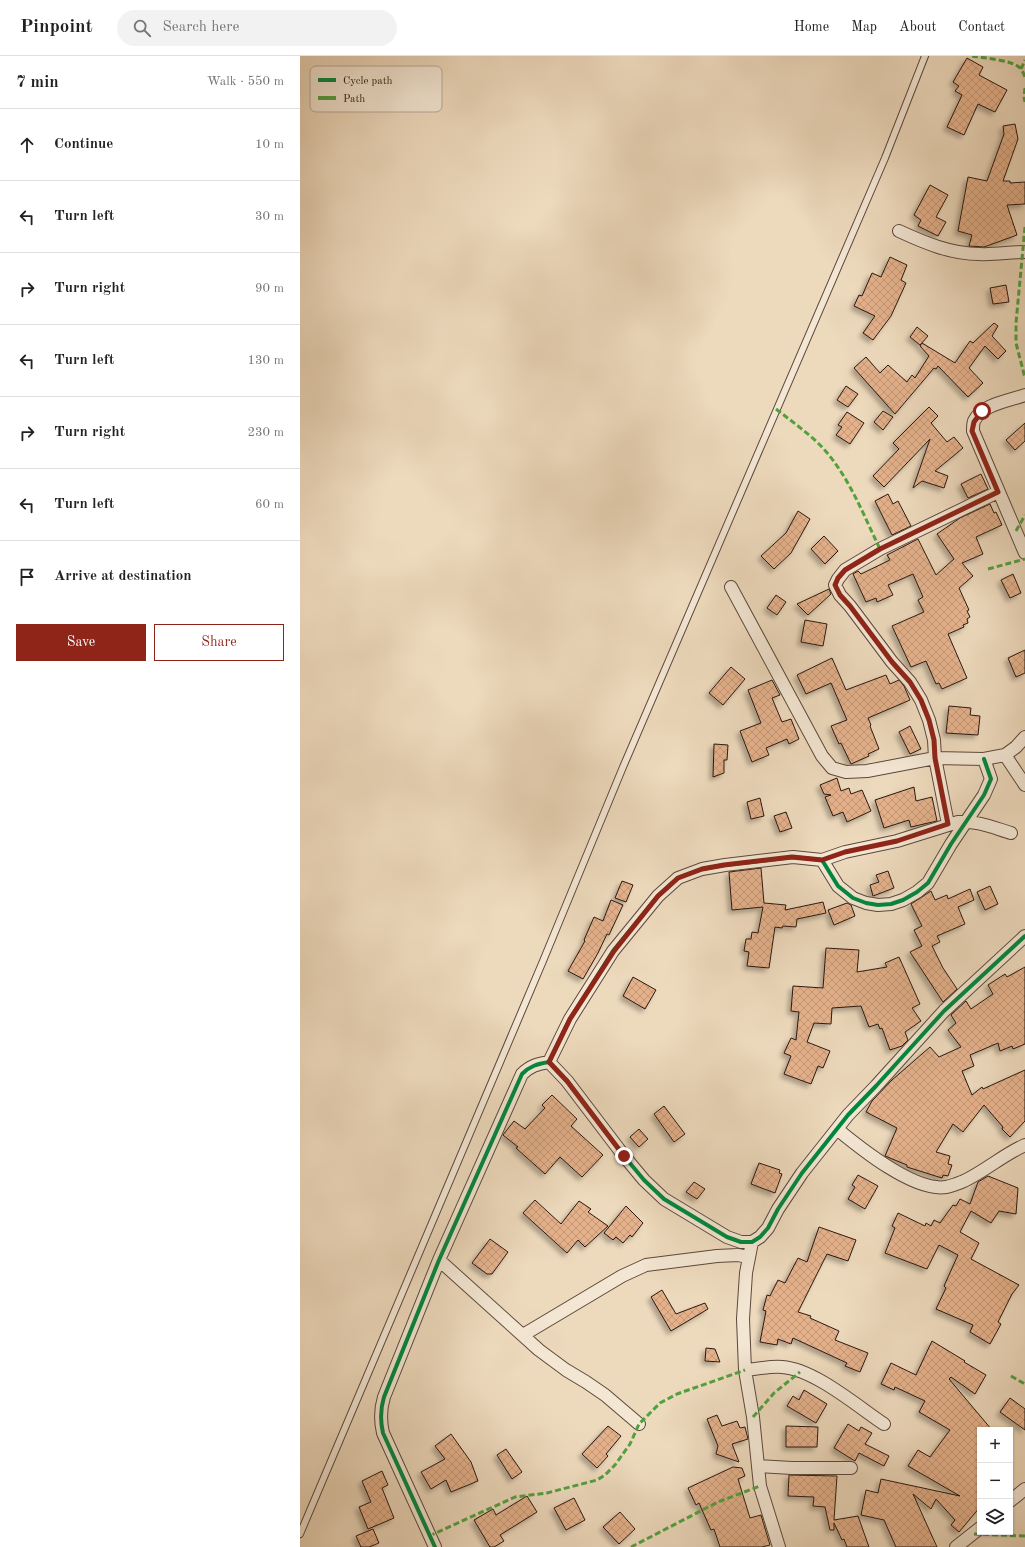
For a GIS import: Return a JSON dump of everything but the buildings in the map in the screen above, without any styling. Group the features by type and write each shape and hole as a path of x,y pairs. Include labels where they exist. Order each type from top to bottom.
{"street":[{"path":"900,231 925,243 959,253 978,254 1025,252"},
{"path":"1025,396 995,405 982,411 974,422 972,431 1025,553"},
{"path":"948,824 935,758 934,740 929,720 921,700 910,682 892,662 854,610 840,595 835,585 838,578 845,570 880,549 998,492"},
{"path":"731,586 822,756 832,768 846,772 866,771 935,758 984,758 1004,755 1016,747 1025,737"},
{"path":"1004,755 1025,785"},
{"path":"822,860 838,886 853,898 866,904 878,906 891,904 908,898 928,883 984,796 991,779 984,758"},
{"path":"549,1062 570,1019 614,951 658,896 678,878 702,869 731,864 792,857 822,860 850,851 897,841 948,824 967,821 1011,833"},
{"path":"549,1062 567,1081 644,1180 664,1199 727,1237 741,1242 752,1242 760,1237 768,1228 778,1209 802,1173 848,1115 876,1086 928,1026 1025,936"},
{"path":"435,1547 386,1440 380,1420 380,1408 439,1260 522,1074 530,1067 539,1063 549,1062"},
{"path":"837,1129 867,1154 910,1179 935,1186 946,1187 964,1181 1025,1145"},
{"path":"752,1242 748,1257 743,1319 745,1370 753,1417 760,1486 779,1547"},
{"path":"523,1335 622,1276 646,1265 717,1256 738,1255 748,1257"},
{"path":"439,1260 539,1350 566,1370 605,1395 639,1424"},
{"path":"745,1370 783,1367 800,1372 819,1380 884,1424"},
{"path":"759,1466 792,1468 851,1468"},
{"path":"1012,1499 1025,1489"},
{"path":"956,1547 977,1530"}],"lane":[{"path":"300,1534 534,982 617,781 888,151 925,56"}],"marked path":[{"path":"972,56 1011,63 1020,68 1025,77"},
{"path":"1021,69 1025,60"},
{"path":"1025,88 1025,102"},
{"path":"1025,227 1016,323 1016,343 1025,378"},
{"path":"776,409 802,429 828,453 853,492 880,549"},
{"path":"1016,531 1025,515"},
{"path":"988,569 1025,559"},
{"path":"429,1536 515,1497 547,1493 597,1480 605,1475 615,1465 630,1444 639,1424 660,1403 677,1394 745,1370"},
{"path":"753,1417 774,1393 800,1372"},
{"path":"1011,1376 1025,1384"},
{"path":"631,1547 718,1502 760,1486"},
{"path":"974,1534 1025,1536"}],"cycle path":[{"path":"549,1062 570,1019 613,951 658,896 678,878 702,869 793,857 822,860 838,886 853,898 866,903 878,905 891,904 903,900 917,892 928,883 951,844 984,795 991,779 984,759"},
{"path":"435,1547 383,1433 381,1411 384,1397 439,1260 522,1074 534,1066 549,1062 567,1081 644,1180 664,1199 727,1237 741,1242 752,1242 760,1237 768,1228 778,1209 802,1173 848,1115 944,1011 1025,936"}],"route":[{"path":"624,1156 567,1081 549,1062 570,1019 597,975 638,919 658,896 678,878 702,869 776,858 792,857 822,860 845,852 897,841 948,824 935,758 934,740 929,720 921,700 910,682 892,662 861,620 836,590 835,585 838,578 845,570 880,549 998,492 972,431 974,422 982,411"}]}
